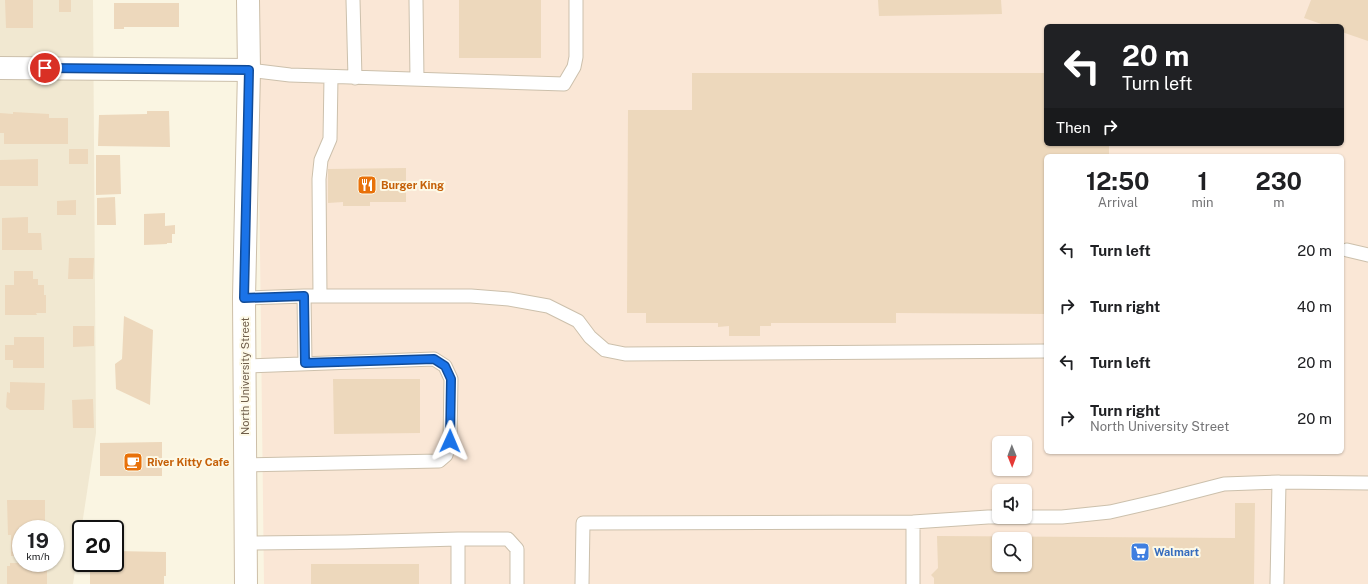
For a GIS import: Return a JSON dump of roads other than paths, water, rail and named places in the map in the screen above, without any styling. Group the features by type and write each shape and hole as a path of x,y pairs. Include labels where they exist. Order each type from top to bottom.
{"main road":[{"name":"North University Street","path":"246,584 244,298 249,70 248,0"},
{"path":"0,68 249,70"}],"lane":[{"path":"353,0 355,78"},
{"path":"416,0 417,79"},
{"path":"249,70 290,75 331,77 564,84 574,67 576,57 576,0"},
{"path":"320,296 319,179 321,160 330,139 331,77"},
{"path":"1346,250 1368,255"},
{"path":"304,296 305,363"},
{"path":"244,298 304,296 472,296 508,298 548,306 578,321 590,337 605,350 625,354 1044,351"},
{"path":"245,366 434,359 445,366 451,379 450,441 446,454 439,461 246,465"},
{"path":"582,584 583,523 913,522 988,517 1062,517 1103,513 1224,484 1279,482 1368,483"},
{"path":"1277,584 1279,482"},
{"path":"913,522 913,584"},
{"path":"458,539 458,584"},
{"path":"246,543 508,539 517,549 517,584"}],"place":[{"name":"Burger King","path":"367,185"},
{"name":"River Kitty Cafe","path":"133,462"},
{"name":"Walmart","path":"1140,552"}]}
